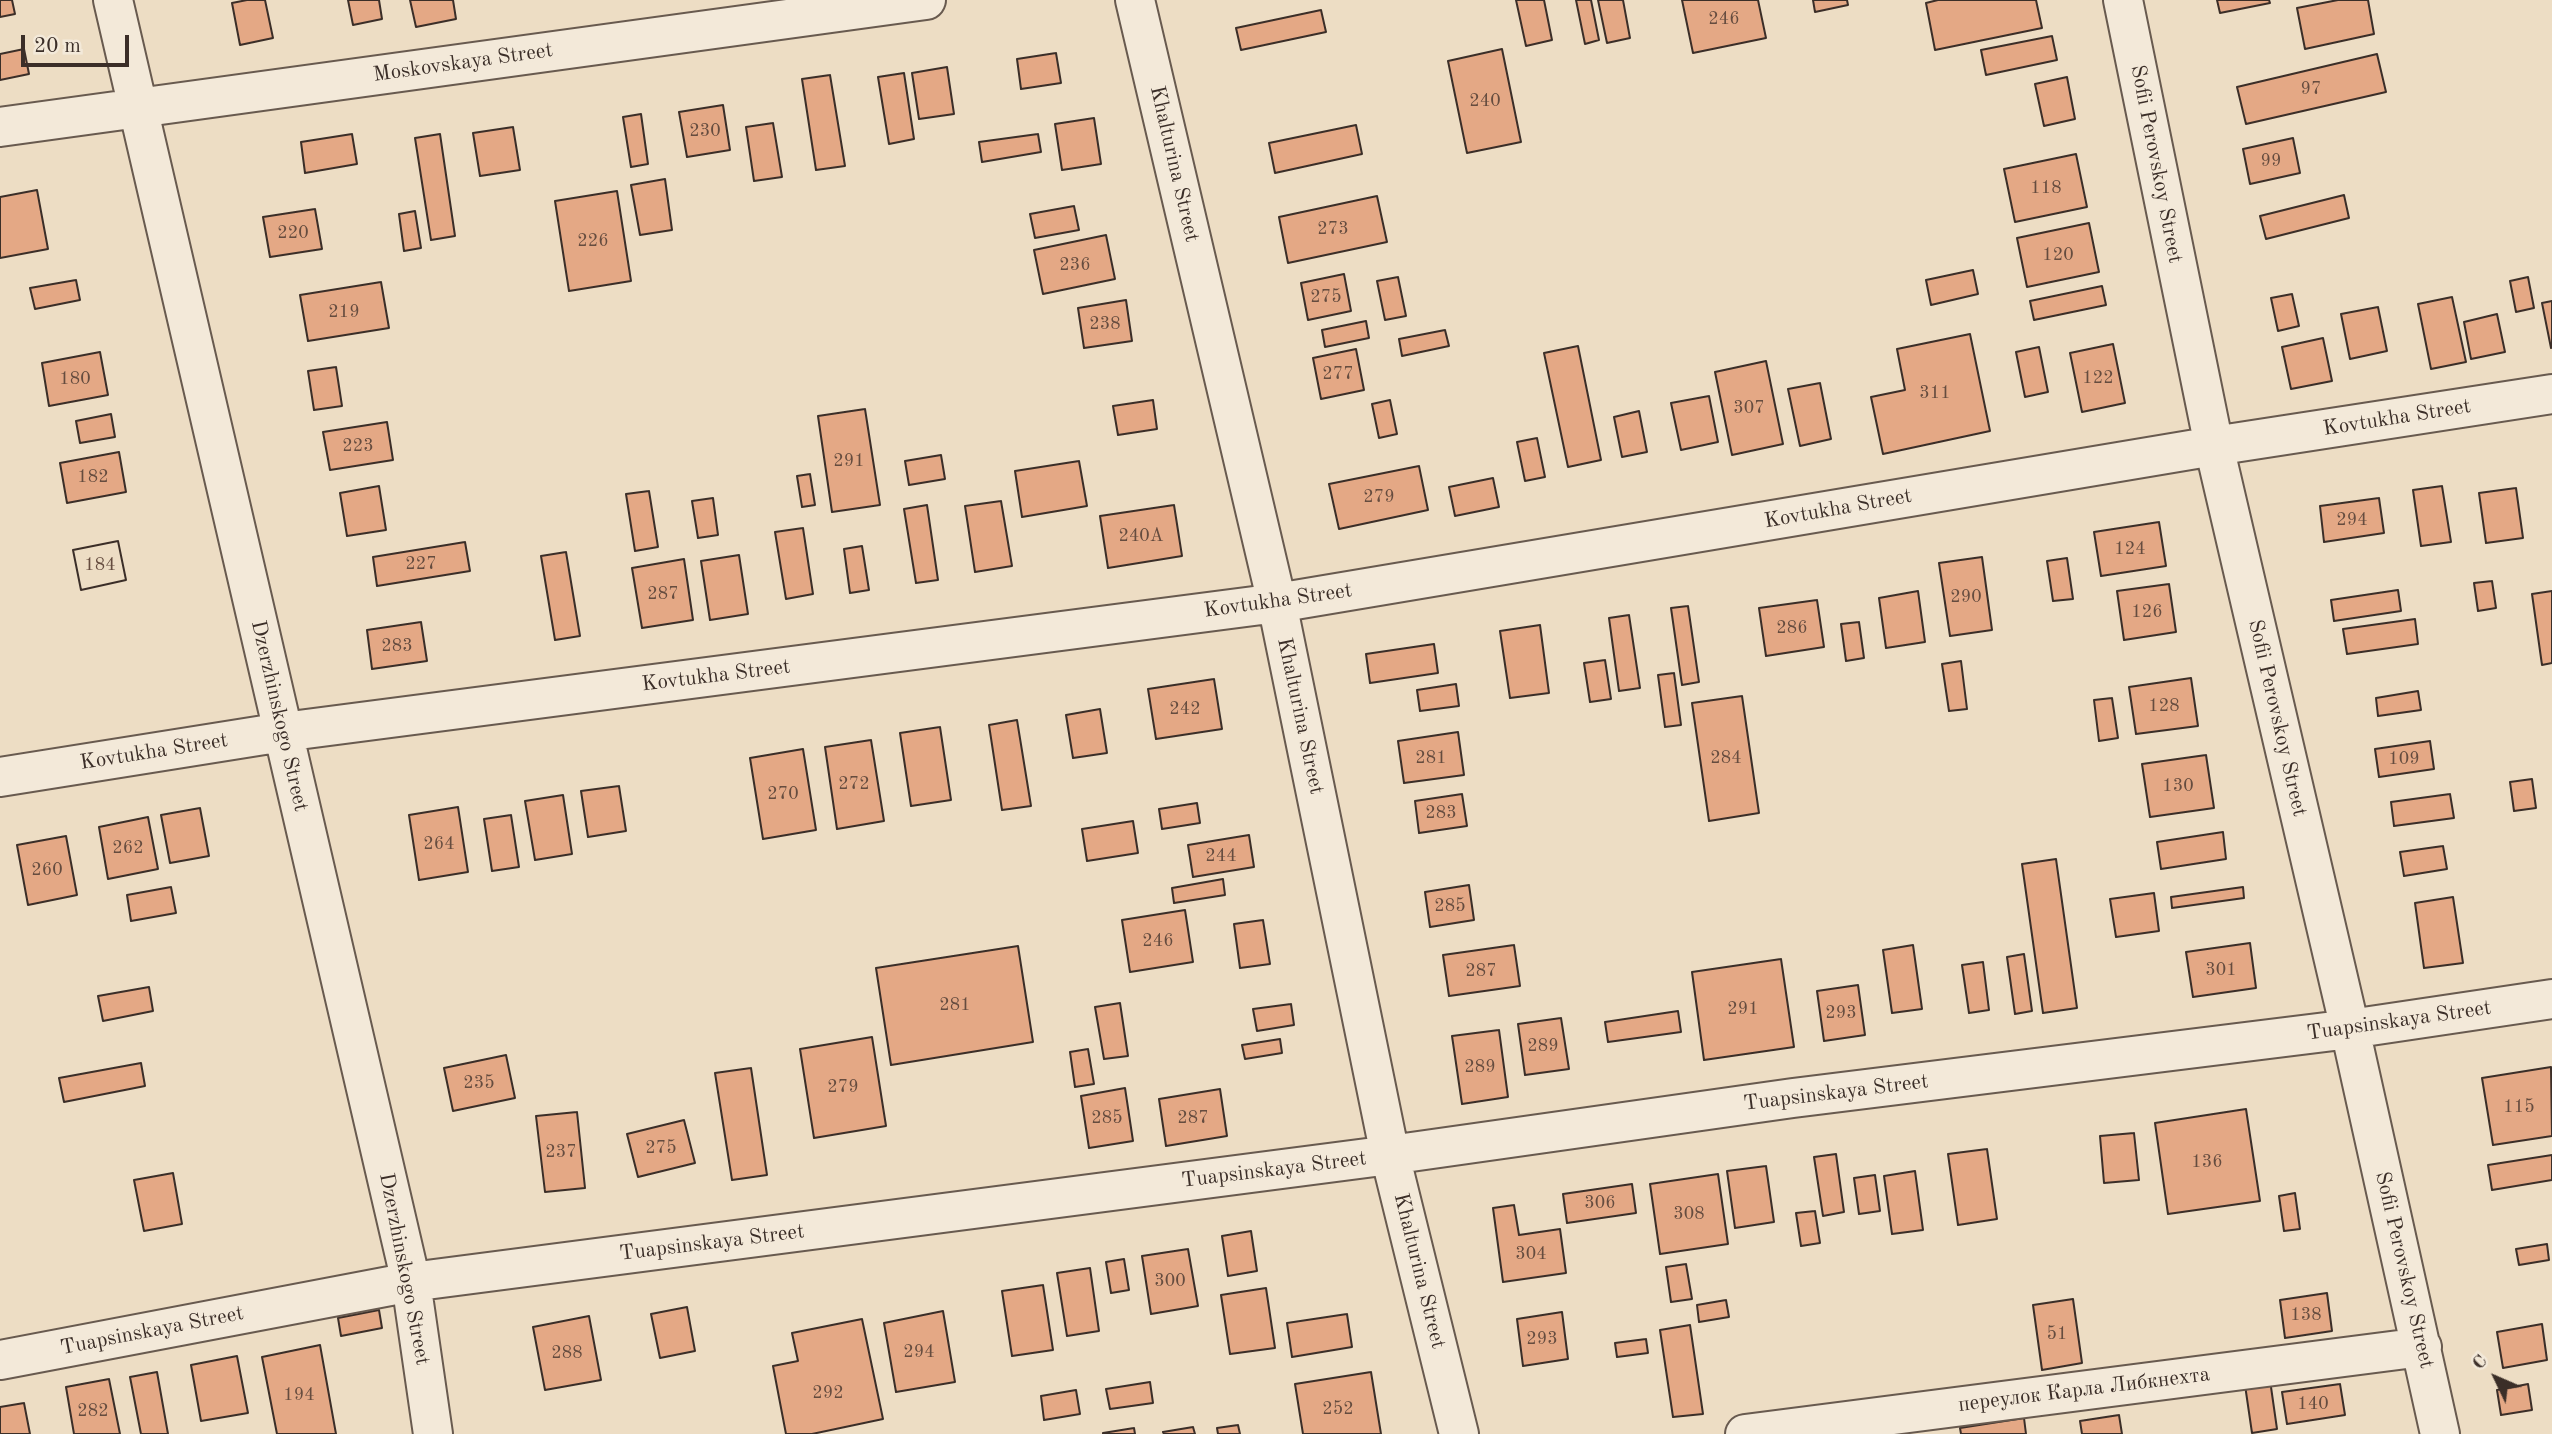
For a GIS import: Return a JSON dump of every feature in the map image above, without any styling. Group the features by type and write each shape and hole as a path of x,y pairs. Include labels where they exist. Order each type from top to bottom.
{"street":[{"name":"Dzerzhinskogo Street","path":"113,0 411,1282 433,1434"},
{"name":"Moskovskaya Street","path":"0,127 926,0"},
{"name":"Khalturina Street","path":"1135,0 1277,603 1390,1155 1460,1434"},
{"name":"Sofii Perovskoy Street","path":"2123,0 2214,446 2350,1029 2440,1434"},
{"name":"Kovtukha Street","path":"0,777 283,732 1277,603 2214,446 2552,394"},
{"name":"Tuapsinskaya Street","path":"0,1360 411,1282 1390,1155 1793,1098 2350,1029 2552,999"},
{"name":"переулок Карла Либкнехта","path":"1745,1434 2422,1347"}],"building":[{"path":"0,0 12,0 15,14 0,17"},
{"path":"265,0 273,38 240,45 232,3"},
{"path":"348,0 379,0 382,19 353,25"},
{"path":"410,0 453,0 456,19 416,27"},
{"path":"1516,0 1544,0 1552,40 1526,46"},
{"path":"1576,0 1591,0 1599,40 1585,44"},
{"path":"1598,0 1623,0 1630,38 1607,43"},
{"path":"1682,0 1758,0 1766,38 1693,53"},
{"path":"1813,0 1847,0 1848,5 1815,12"},
{"path":"1938,0 2036,0 2042,28 1935,50 1926,3"},
{"path":"2217,0 2269,0 2270,3 2220,13"},
{"path":"2338,0 2368,0 2374,34 2305,49 2297,8"},
{"path":"1321,10 1326,32 1241,50 1236,28"},
{"path":"2052,36 2057,60 1986,75 1981,50"},
{"path":"24,49 29,74 0,80 0,54"},
{"path":"1502,49 1521,142 1467,153 1448,61"},
{"path":"1056,53 1061,83 1021,89 1017,59"},
{"path":"2377,54 2386,92 2246,124 2237,87"},
{"path":"947,67 954,114 919,119 912,73"},
{"path":"904,73 914,139 889,144 878,77"},
{"path":"830,75 845,166 816,170 802,79"},
{"path":"2067,77 2075,119 2044,126 2035,84"},
{"path":"723,105 730,150 687,157 679,112"},
{"path":"641,114 648,164 631,167 623,117"},
{"path":"1094,118 1101,164 1062,170 1055,124"},
{"path":"773,123 782,177 754,181 746,127"},
{"path":"1356,125 1362,154 1275,173 1269,143"},
{"path":"513,127 520,170 480,176 473,133"},
{"path":"352,134 357,164 305,173 301,142"},
{"path":"440,134 455,236 431,240 415,138"},
{"path":"1038,134 1041,152 982,162 979,142"},
{"path":"2293,138 2300,173 2250,184 2243,149"},
{"path":"2076,154 2087,207 2015,222 2004,169"},
{"path":"665,179 672,230 640,235 631,185"},
{"path":"37,190 48,249 0,258 0,197"},
{"path":"617,191 631,281 569,291 555,201"},
{"path":"2344,195 2349,218 2266,239 2260,216"},
{"path":"1377,196 1387,242 1288,263 1279,217"},
{"path":"1074,206 1079,230 1035,238 1030,214"},
{"path":"315,209 322,249 270,257 263,217"},
{"path":"415,211 421,248 404,251 399,214"},
{"path":"2089,223 2099,272 2027,287 2017,238"},
{"path":"1106,235 1115,279 1043,294 1034,250"},
{"path":"1973,270 1978,294 1931,305 1926,280"},
{"path":"1344,274 1351,311 1308,320 1301,283"},
{"path":"1398,277 1406,316 1385,320 1377,281"},
{"path":"2528,277 2534,308 2516,312 2510,281"},
{"path":"76,280 80,300 35,309 30,288"},
{"path":"381,282 389,328 308,341 300,295"},
{"path":"2102,286 2106,305 2034,320 2030,301"},
{"path":"2292,294 2299,326 2278,331 2271,298"},
{"path":"2452,297 2466,362 2431,369 2418,304"},
{"path":"1126,300 1132,341 1084,348 1078,308"},
{"path":"2552,301 2552,347 2551,348 2542,303"},
{"path":"2378,307 2387,351 2350,359 2341,314"},
{"path":"2497,314 2505,352 2471,359 2464,322"},
{"path":"1366,321 1369,338 1325,347 1322,330"},
{"path":"1445,330 1449,346 1402,356 1399,339"},
{"path":"1970,334 1990,431 1883,454 1871,397 1905,390 1897,349"},
{"path":"2323,338 2332,381 2291,389 2282,347"},
{"path":"2113,344 2125,403 2082,412 2070,353"},
{"path":"1578,346 1601,460 1568,467 1544,353"},
{"path":"2039,347 2048,392 2025,397 2016,352"},
{"path":"1356,349 1364,390 1321,399 1313,358"},
{"path":"100,352 108,395 49,406 42,363"},
{"path":"1766,361 1783,444 1732,455 1715,372"},
{"path":"336,367 342,406 314,410 308,371"},
{"path":"1820,383 1831,439 1800,446 1788,389"},
{"path":"1709,396 1718,442 1681,450 1671,403"},
{"path":"1153,400 1157,429 1118,435 1113,406"},
{"path":"1390,400 1397,434 1379,438 1372,404"},
{"path":"865,409 880,505 832,512 818,416"},
{"path":"1639,411 1647,452 1622,457 1614,417"},
{"path":"111,414 115,437 80,443 76,421"},
{"path":"387,422 393,460 330,470 323,432"},
{"path":"1537,438 1545,477 1525,481 1517,442"},
{"path":"119,452 126,492 67,503 60,463"},
{"path":"941,455 945,479 909,485 905,461"},
{"path":"1079,461 1087,506 1022,517 1015,471"},
{"path":"1419,466 1428,510 1339,529 1329,484"},
{"path":"810,474 815,505 802,507 797,476"},
{"path":"1493,478 1499,507 1455,516 1449,487"},
{"path":"379,486 386,530 347,536 340,493"},
{"path":"2442,486 2451,542 2421,546 2413,490"},
{"path":"2516,488 2523,538 2486,543 2479,493"},
{"path":"649,491 658,547 635,551 626,494"},
{"path":"713,498 718,535 698,538 692,501"},
{"path":"2379,498 2384,533 2324,542 2320,506"},
{"path":"1001,501 1012,566 975,572 965,506"},
{"path":"927,505 938,580 916,583 904,509"},
{"path":"1174,505 1182,556 1108,568 1100,516"},
{"path":"2159,522 2166,566 2101,576 2094,532"},
{"path":"803,528 813,594 786,599 775,532"},
{"path":"118,541 126,580 81,590 73,550"},
{"path":"118,541 126,580 81,590 73,550"},
{"path":"465,542 470,571 377,586 373,557"},
{"path":"862,546 869,590 850,593 844,549"},
{"path":"566,552 580,636 555,640 541,556"},
{"path":"739,555 748,614 710,620 701,561"},
{"path":"1982,557 1992,630 1950,636 1939,563"},
{"path":"2067,558 2073,599 2053,601 2047,561"},
{"path":"684,559 693,620 642,628 632,568"},
{"path":"2492,581 2496,608 2478,611 2474,583"},
{"path":"2169,584 2176,632 2124,640 2117,591"},
{"path":"2398,590 2401,611 2334,621 2331,600"},
{"path":"1918,591 1925,642 1886,648 1879,598"},
{"path":"2552,591 2552,663 2542,665 2532,594"},
{"path":"1817,600 1824,647 1766,656 1759,608"},
{"path":"1688,606 1699,682 1682,685 1671,608"},
{"path":"1629,615 1640,688 1619,691 1609,618"},
{"path":"2415,619 2418,644 2347,654 2343,629"},
{"path":"421,622 427,661 372,669 367,630"},
{"path":"1859,622 1864,658 1846,661 1841,624"},
{"path":"1540,625 1549,693 1510,698 1500,631"},
{"path":"1434,644 1438,673 1370,683 1366,654"},
{"path":"1605,660 1611,699 1590,702 1584,663"},
{"path":"1961,661 1967,709 1949,711 1942,664"},
{"path":"1674,673 1681,725 1665,727 1658,675"},
{"path":"2191,678 2198,726 2136,734 2129,687"},
{"path":"1214,679 1222,729 1156,739 1148,689"},
{"path":"1456,684 1459,706 1420,711 1417,690"},
{"path":"2418,691 2421,710 2378,716 2376,698"},
{"path":"1742,696 1759,813 1709,821 1692,703"},
{"path":"2112,698 2118,738 2099,741 2094,700"},
{"path":"1100,709 1107,753 1073,758 1066,715"},
{"path":"1017,720 1031,806 1002,810 989,725"},
{"path":"940,727 951,800 911,806 900,733"},
{"path":"1458,732 1464,775 1404,783 1398,741"},
{"path":"871,740 884,821 837,829 825,747"},
{"path":"2430,741 2434,769 2379,777 2375,749"},
{"path":"803,749 816,830 763,839 750,758"},
{"path":"2206,755 2214,808 2150,817 2142,764"},
{"path":"2532,779 2536,808 2514,811 2510,782"},
{"path":"619,786 626,831 588,837 581,791"},
{"path":"1462,794 1467,826 1419,833 1415,801"},
{"path":"2450,794 2454,818 2394,826 2391,802"},
{"path":"563,795 572,854 535,860 525,801"},
{"path":"1197,803 1200,823 1162,829 1159,809"},
{"path":"458,807 468,872 419,880 409,815"},
{"path":"200,808 209,856 170,863 161,815"},
{"path":"511,815 519,867 492,871 484,819"},
{"path":"148,817 158,869 108,879 99,827"},
{"path":"1133,821 1138,853 1087,861 1082,829"},
{"path":"2223,832 2226,859 2161,869 2157,842"},
{"path":"1249,835 1254,867 1193,877 1188,845"},
{"path":"66,836 77,895 28,905 17,845"},
{"path":"2443,846 2447,869 2404,876 2400,852"},
{"path":"2056,859 2077,1008 2043,1013 2022,864"},
{"path":"1223,879 1225,895 1174,903 1172,888"},
{"path":"1469,885 1474,920 1430,927 1425,892"},
{"path":"171,887 176,913 131,921 127,895"},
{"path":"2243,887 2244,898 2172,908 2171,897"},
{"path":"2154,893 2159,931 2116,937 2110,899"},
{"path":"2453,897 2463,963 2424,968 2415,903"},
{"path":"1185,910 1193,962 1130,972 1122,920"},
{"path":"1263,920 1270,964 1240,968 1234,924"},
{"path":"2250,943 2256,988 2193,997 2186,952"},
{"path":"1514,945 1520,986 1449,996 1443,955"},
{"path":"1913,945 1922,1009 1892,1013 1883,950"},
{"path":"1018,946 1033,1042 891,1065 876,968"},
{"path":"2024,954 2032,1011 2015,1014 2007,957"},
{"path":"1781,959 1794,1047 1704,1060 1692,972"},
{"path":"1983,962 1989,1010 1969,1013 1962,965"},
{"path":"1858,985 1865,1035 1824,1041 1817,991"},
{"path":"149,987 153,1011 103,1021 98,996"},
{"path":"1120,1003 1128,1056 1104,1059 1095,1007"},
{"path":"1291,1004 1294,1025 1257,1031 1253,1009"},
{"path":"1678,1011 1681,1032 1608,1042 1605,1022"},
{"path":"1561,1018 1569,1069 1525,1075 1518,1024"},
{"path":"1499,1030 1508,1097 1462,1104 1452,1036"},
{"path":"872,1037 886,1126 814,1138 800,1049"},
{"path":"1280,1039 1282,1053 1245,1059 1242,1045"},
{"path":"1088,1049 1094,1084 1075,1087 1070,1052"},
{"path":"506,1055 515,1098 453,1111 444,1068"},
{"path":"141,1063 145,1086 64,1102 59,1078"},
{"path":"2551,1067 2552,1136 2493,1145 2482,1078"},
{"path":"751,1068 767,1175 732,1180 715,1073"},
{"path":"1125,1088 1133,1141 1089,1148 1081,1096"},
{"path":"1220,1089 1227,1136 1166,1146 1159,1099"},
{"path":"2246,1109 2260,1201 2168,1214 2155,1123"},
{"path":"577,1112 585,1188 545,1192 536,1116"},
{"path":"684,1120 695,1163 638,1177 627,1134"},
{"path":"2134,1133 2139,1180 2104,1183 2100,1136"},
{"path":"1987,1149 1997,1219 1958,1225 1948,1154"},
{"path":"1836,1154 1844,1212 1823,1216 1814,1157"},
{"path":"2552,1155 2552,1180 2492,1190 2488,1165"},
{"path":"1766,1166 1774,1222 1735,1228 1727,1171"},
{"path":"1915,1171 1923,1230 1892,1234 1884,1176"},
{"path":"173,1173 182,1224 144,1231 134,1180"},
{"path":"1718,1174 1728,1244 1660,1254 1650,1184"},
{"path":"1875,1175 1880,1211 1859,1214 1854,1178"},
{"path":"1632,1184 1636,1213 1567,1223 1563,1194"},
{"path":"2295,1193 2300,1229 2284,1231 2279,1196"},
{"path":"1514,1205 1519,1235 1560,1229 1566,1273 1503,1282 1493,1208"},
{"path":"1815,1211 1820,1243 1801,1246 1796,1213"},
{"path":"1251,1231 1257,1271 1228,1276 1222,1236"},
{"path":"2547,1244 2549,1260 2519,1265 2516,1249"},
{"path":"1188,1249 1198,1306 1151,1314 1142,1256"},
{"path":"1124,1259 1129,1290 1111,1293 1106,1262"},
{"path":"1686,1264 1692,1299 1671,1302 1666,1267"},
{"path":"1090,1268 1099,1331 1067,1336 1057,1273"},
{"path":"1043,1285 1053,1350 1012,1356 1002,1291"},
{"path":"1266,1288 1275,1348 1230,1354 1221,1295"},
{"path":"2327,1293 2332,1331 2285,1338 2280,1300"},
{"path":"2073,1299 2082,1363 2042,1370 2033,1305"},
{"path":"1726,1300 1729,1317 1699,1322 1697,1305"},
{"path":"687,1307 695,1351 660,1358 651,1314"},
{"path":"379,1310 382,1328 341,1336 338,1318"},
{"path":"943,1311 955,1382 896,1392 884,1323"},
{"path":"1562,1312 1568,1359 1523,1366 1517,1319"},
{"path":"1347,1314 1352,1347 1292,1357 1287,1323"},
{"path":"589,1316 601,1380 545,1390 533,1327"},
{"path":"862,1319 883,1419 812,1434 786,1434 773,1366 798,1361 792,1333"},
{"path":"2542,1324 2547,1360 2503,1368 2497,1332"},
{"path":"1690,1325 1703,1414 1673,1417 1660,1330"},
{"path":"1646,1339 1648,1353 1617,1357 1615,1343"},
{"path":"320,1345 336,1434 277,1434 262,1357"},
{"path":"237,1356 248,1413 201,1421 191,1365"},
{"path":"157,1372 168,1434 141,1434 130,1377"},
{"path":"1371,1372 1381,1434 1303,1434 1295,1384"},
{"path":"109,1379 120,1434 74,1434 66,1387"},
{"path":"2270,1380 2277,1429 2252,1433 2245,1385"},
{"path":"1150,1382 1153,1403 1110,1409 1106,1389"},
{"path":"2340,1384 2345,1415 2287,1424 2282,1392"},
{"path":"2528,1384 2532,1410 2501,1415 2497,1390"},
{"path":"1076,1390 1080,1414 1044,1420 1041,1396"},
{"path":"24,1403 30,1434 0,1434 0,1407"},
{"path":"2119,1415 2122,1434 2082,1434 2080,1421"},
{"path":"2024,1418 2026,1434 1961,1434 1960,1428"},
{"path":"1238,1425 1240,1434 1218,1434 1217,1428"},
{"path":"1193,1427 1195,1434 1163,1432"},
{"path":"1134,1428 1135,1434 1103,1434 1103,1433"}]}
